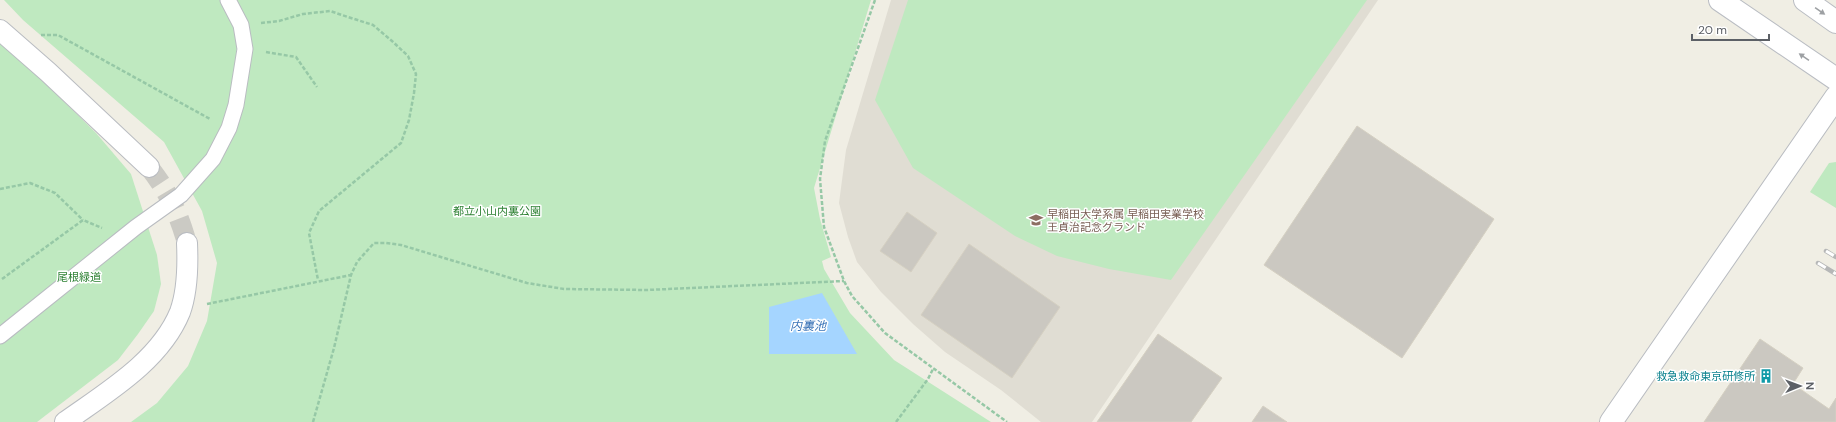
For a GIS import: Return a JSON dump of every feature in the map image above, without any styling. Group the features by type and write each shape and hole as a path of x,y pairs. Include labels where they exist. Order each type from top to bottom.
{"street":[{"path":"0,336 136,227 181,195 214,159 229,128 236,105 245,49 241,25 228,0"},
{"path":"1720,0 1836,79"},
{"path":"1805,0 1836,22"},
{"path":"0,30 64,87 149,167"},
{"path":"1611,422 1836,97"},
{"path":"66,422 111,389 152,355 172,329 180,310 188,269 187,243"}],"path":[{"path":"875,0 825,141 820,178 824,227 844,281 852,296 886,333 1007,422"},
{"path":"241,25 279,22 303,14 330,12 373,25 408,56 416,74 409,120 400,143 319,211 314,220 309,233 318,280"},
{"path":"34,35 58,35 197,112 229,128"},
{"path":"245,49 296,57 317,87"},
{"path":"0,189 30,183 55,193 83,220 108,230 136,227"},
{"path":"2,279 83,220"},
{"path":"313,422 334,348 351,274 357,262 374,244 386,243 401,245 527,283 564,289 647,290 844,281"},
{"path":"180,310 351,274"},
{"path":"896,422 928,379 933,369"}],"shaded area":[{"name":"早稲田大学系属 早稲田実業学校 王貞治記念グランド","path":"891,0 1378,0 1092,422 1041,422 1001,390 945,352 913,324 881,292 857,262 848,237 839,203 846,150"}],"green space":[{"name":"都立小山内裏公園","path":"4,0 871,0 814,188 820,219 831,257 822,261 824,269 850,313 894,360 991,422 131,422 157,403 188,366 207,321 217,263 202,211 164,142 23,20"},
{"name":"早稲田大学系属 早稲田実業学校 王貞治記念グランド","path":"908,0 1367,0 1171,280 1109,269 1057,256 1015,236 913,168 875,100"},
{"name":"尾根緑道","path":"0,43 41,79 96,133 131,174 157,255 161,284 154,311 118,360 37,422 0,422"},
{"path":"1836,162 1836,208 1810,192 1829,163"}],"water":[{"name":"内裏池","path":"822,293 857,354 769,354 769,307"}],"building":[{"path":"1357,126 1494,219 1402,358 1264,265"},
{"path":"907,212 937,233 911,272 880,251"},
{"path":"969,244 1060,307 1012,378 921,315"},
{"path":"1158,334 1222,378 1191,422 1097,422"},
{"name":"救急救命東京研修所","path":"1760,339 1803,368 1793,384 1829,409 1836,398 1836,422 1704,422"},
{"path":"1263,406 1287,422 1252,422"}],"tunnel":[{"path":"149,167 162,185 172,203 187,243"}],"railway":[{"path":"1826,251 1836,257"},
{"path":"1818,263 1836,274"}],"place":[{"name":"早稲田大学系属 早稲田実業学校 王貞治記念グランド","path":"1036,220"},
{"name":"救急救命東京研修所","path":"1766,376"}]}
